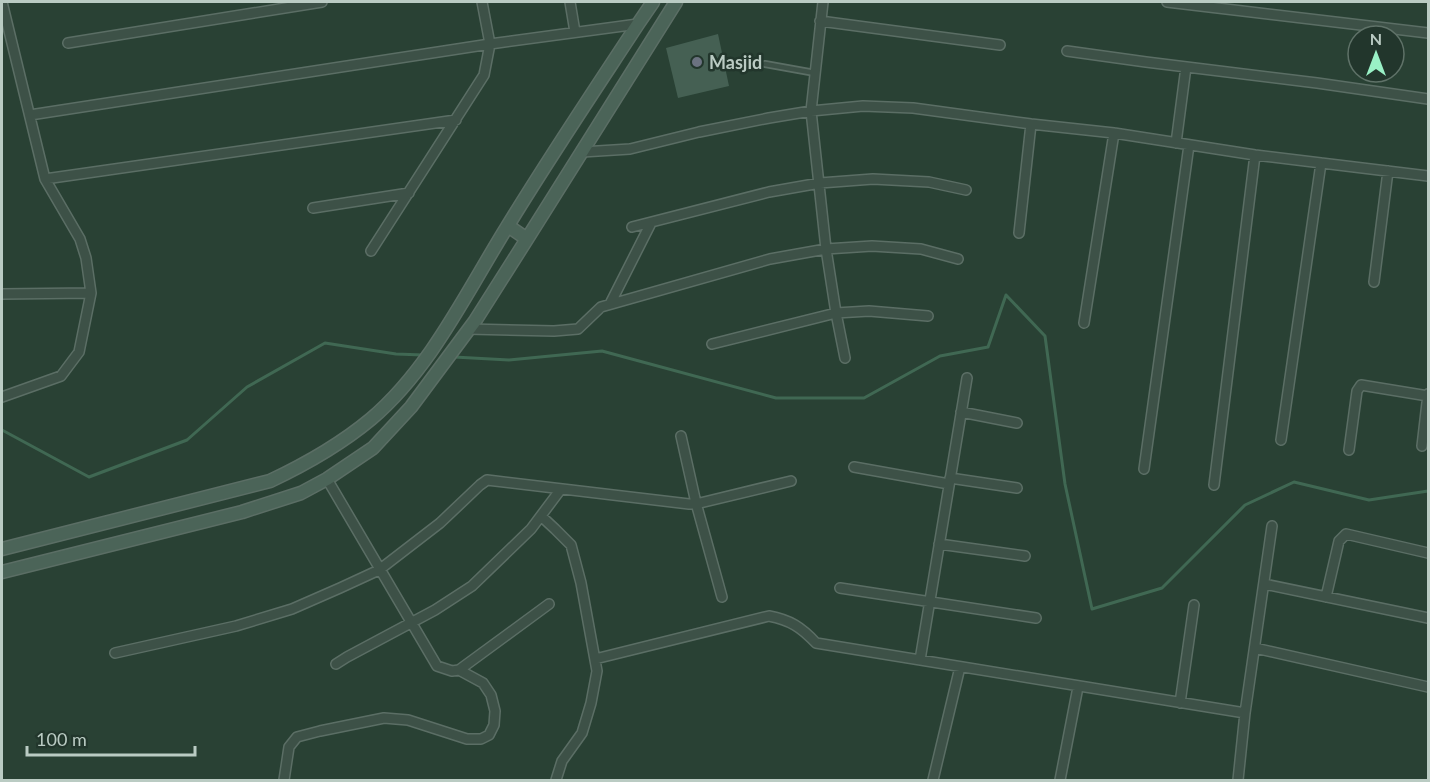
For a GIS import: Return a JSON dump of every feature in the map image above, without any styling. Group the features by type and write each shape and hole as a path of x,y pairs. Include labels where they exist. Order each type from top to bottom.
{"street":[{"path":"2,2 6,37 30,115 45,179 80,239 92,293 79,352 61,376 2,397"},
{"path":"68,43 322,2"},
{"path":"371,251 484,75 489,44 482,2"},
{"path":"570,2 574,32"},
{"path":"2,549 270,481 301,466 371,419 397,393 438,340 508,226 653,2"},
{"path":"2,572 242,512 301,493 327,479 373,448 411,407 465,334 676,2"},
{"path":"823,2 810,111 826,249 845,358"},
{"path":"1167,2 1428,33"},
{"path":"820,21 1000,45"},
{"path":"30,115 489,44 638,24"},
{"path":"1067,51 1428,99"},
{"path":"1176,143 1186,67"},
{"path":"582,152 630,149 699,132 810,111 863,106 913,108 1114,133 1255,155 1428,176"},
{"path":"45,179 456,120"},
{"path":"1019,232 1031,124"},
{"path":"1084,323 1114,133"},
{"path":"1144,469 1189,145"},
{"path":"1214,485 1255,155"},
{"path":"1281,440 1321,163"},
{"path":"1374,282 1388,171"},
{"path":"632,227 769,192 820,183 884,179 929,182 966,190"},
{"path":"313,208 409,193"},
{"path":"610,304 651,223"},
{"path":"508,226 527,239"},
{"path":"465,334 578,329 600,307 770,259 826,249 882,246 921,249 958,259"},
{"path":"2,294 92,293"},
{"path":"712,344 836,314 869,311 928,316"},
{"path":"920,660 967,378"},
{"path":"1349,450 1357,391 1361,385 1428,395 1422,446"},
{"path":"961,412 1017,423"},
{"path":"681,436 696,503 722,597"},
{"path":"854,467 1017,488"},
{"path":"327,479 437,666 452,671 459,670 549,604"},
{"path":"115,652 236,626 292,609 379,570 440,523 487,480 689,504 791,481"},
{"path":"336,664 435,610 472,586 524,537 561,489"},
{"path":"541,516 571,545 581,583 597,671 582,733 562,761 556,780"},
{"path":"1238,780 1245,713 1272,526"},
{"path":"1326,597 1340,542 1346,534 1428,553"},
{"path":"939,544 1025,556"},
{"path":"1264,584 1428,618"},
{"path":"840,588 1036,618"},
{"path":"1180,703 1194,604"},
{"path":"595,659 769,616 784,619 805,632 816,643 1245,713"},
{"path":"1255,648 1428,687"},
{"path":"933,780 960,667"},
{"path":"284,780 289,747 297,737 320,731 384,718 408,720 467,739 481,739 489,735 494,725 495,711 491,695 483,683 459,670"},
{"path":"1060,780 1078,687"}],"lane":[{"path":"765,64 815,73"}],"building":[{"name":"Masjid","path":"718,34 729,86 678,98 666,48"}],"waterway":[{"path":"454,357 509,360 602,351 776,398 864,398 940,356 988,347 1006,295 1045,336 1065,484 1092,609 1162,588 1245,505 1294,482 1369,500 1428,491"},
{"path":"2,430 89,477 187,440 247,387 325,343 396,354 423,355"}],"place":[{"name":"Masjid","path":"697,62"}]}
